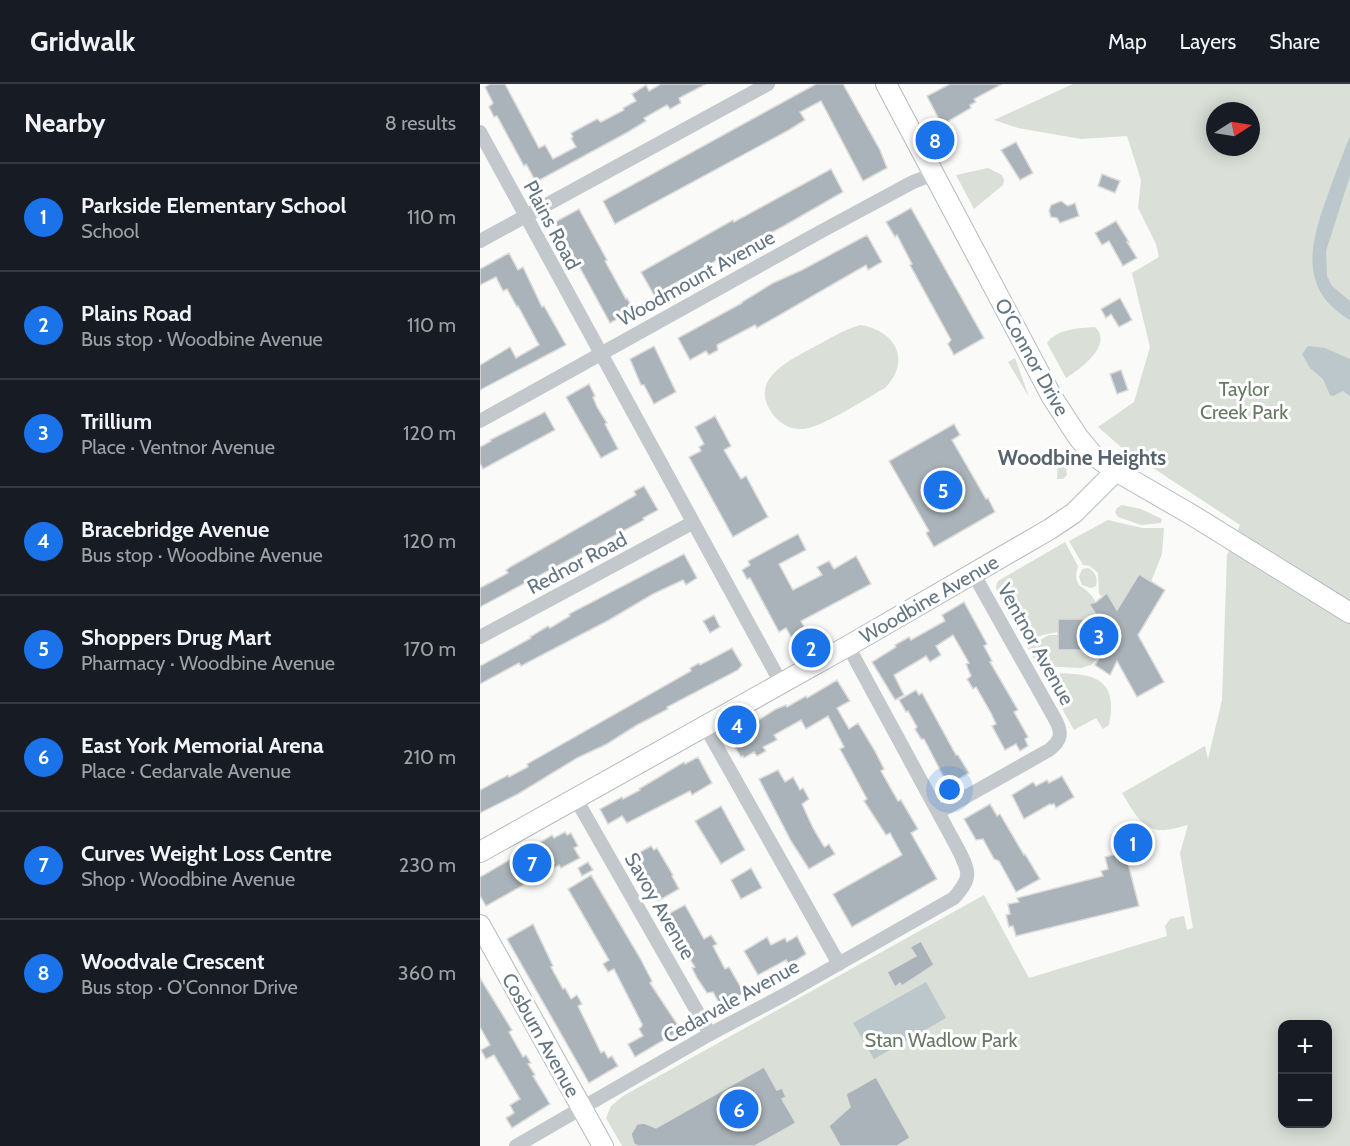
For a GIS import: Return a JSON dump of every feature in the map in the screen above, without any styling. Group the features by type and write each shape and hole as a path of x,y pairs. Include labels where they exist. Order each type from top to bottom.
{"main road":[{"name":"O'Connor Drive","path":"890,85 934,174 1052,397 1078,437 1093,455 1350,613"},
{"name":"Woodbine Avenue","path":"480,852 1050,530 1074,513 1116,471"},
{"name":"Cosburn Avenue","path":"480,925 603,1146"}],"street":[{"path":"480,241 768,84"},
{"name":"Plains Road","path":"480,132 781,683"},
{"name":"Woodmount Avenue","path":"480,421 913,182 934,174"},
{"name":"Rednor Road","path":"480,638 693,523"},
{"name":"Ventnor Avenue","path":"939,812 1049,750 1058,743 1061,735 1045,700 973,573"},
{"path":"848,646 939,812"},
{"path":"705,726 839,964"},
{"name":"Savoy Avenue","path":"576,799 710,1034"},
{"name":"Cedarvale Avenue","path":"516,1146 710,1034 954,898 967,883 968,872 939,812"}],"green space":[{"name":"Taylor Creek Park","path":"1073,84 1350,84 1350,1146 622,1146 606,1118 611,1106 623,1096 984,895 1029,978 1167,936 1165,926 1170,919 1184,916 1187,930 1193,928 1180,853 1188,825 1166,830 1152,828 1141,821 1122,793 1205,746 1208,759 1222,700 1227,555 1240,525 1121,447 1098,427 1134,402 1150,347 1132,273 1159,257 1156,244 1138,208 1141,180 1127,136 1081,139 1018,128 994,120"},
{"path":"988,168 1002,175 1003,185 974,209 956,175"},
{"path":"860,325 882,333 896,348 897,367 885,388 821,424 811,427 794,428 778,420 766,401 765,390 775,372 804,352"},
{"path":"1095,327 1100,334 1098,349 1086,363 1066,378 1047,343 1062,332"},
{"path":"1015,358 1029,397 1008,362"},
{"path":"1058,456 1064,457 1067,475 1063,479 1057,479"},
{"path":"1122,505 1141,509 1162,519 1161,523 1141,525 1118,517 1115,512"},
{"path":"1108,520 1142,528 1164,528 1162,554 1151,582 1138,574 1113,617 1106,600 1099,594 1098,573 1090,566 1083,565 1069,541"},
{"path":"1065,542 1078,566 1076,579 1078,583 1090,594 1108,619 1059,619 1058,632 1042,635 1025,644 997,593 996,586 998,581"},
{"path":"1088,568 1096,578 1096,586 1091,588 1082,585 1079,577 1082,569"},
{"path":"1049,635 1058,635 1058,649 1107,650 1091,665 1081,668 1038,666 1027,647"},
{"path":"1042,673 1084,675 1095,678 1103,684 1109,693 1111,707 1109,725 1103,729 1096,718 1074,730"}],"shaded area":[{"path":"1350,136 1350,176 1326,251 1327,276 1332,286 1350,301 1350,320 1333,308 1322,294 1315,280 1313,249 1321,215"},
{"path":"1308,346 1325,348 1350,359 1350,396 1343,391 1333,396 1330,395 1323,379 1310,368 1302,354"},
{"path":"926,982 946,1018 874,1059 853,1023"}],"building":[{"path":"490,84 505,84 539,148 545,145 553,159 576,147 571,133 597,119 601,122 624,110 623,108 636,101 632,94 646,85 649,91 661,84 706,84 679,98 681,103 670,109 667,105 644,118 646,121 628,132 536,182 526,164 524,166 497,116 494,117 489,107 493,103 485,87"},
{"path":"816,84 843,84 880,150 887,168 863,181 821,101 800,112 805,120 789,130 615,224 603,201"},
{"path":"950,84 1002,84 974,99 976,102 970,105 971,108 942,125 927,96"},
{"path":"1016,142 1033,173 1020,180 1001,150"},
{"path":"831,169 843,192 730,254 731,256 720,262 719,259 654,295 641,272 733,220 734,222"},
{"path":"1102,174 1120,181 1115,193 1098,186"},
{"path":"1061,201 1068,206 1075,203 1079,216 1060,223 1057,218 1051,217 1049,211 1051,205"},
{"path":"911,208 984,338 954,355 948,344 951,340 910,265 912,264 897,235 895,237 886,222"},
{"path":"579,209 607,260 605,261 634,310 610,323 555,222"},
{"path":"1116,221 1137,258 1123,266 1109,241 1102,245 1095,233"},
{"path":"867,235 882,262 868,270 866,265 757,328 755,325 717,345 718,350 709,355 706,351 690,360 678,338 773,283"},
{"path":"509,253 518,270 523,267 542,307 544,306 566,345 480,390 480,365 510,347 516,358 539,345 518,306 507,289 503,291 496,277 480,285 480,269"},
{"path":"1120,298 1132,320 1119,327 1111,314 1106,318 1101,309"},
{"path":"654,346 676,392 654,404 644,385 641,385 630,359"},
{"path":"1121,370 1128,390 1117,394 1110,374"},
{"path":"589,384 597,407 618,449 601,458 566,397"},
{"path":"545,412 555,430 483,469 480,463 480,447"},
{"path":"715,416 731,446 724,450 741,479 746,476 768,517 733,537 689,457 701,451 699,447 704,444 695,427"},
{"path":"954,424 960,435 952,440 995,512 934,547 926,533 929,531 889,461"},
{"path":"644,486 658,510 643,518 644,520 480,607 480,588 508,573 506,570 512,566 636,495 634,491"},
{"path":"798,534 806,550 779,564 793,590 822,575 817,567 829,561 834,569 856,556 871,584 801,621 807,632 793,640 786,628 779,632 750,578 747,579 742,570 750,565 748,561"},
{"path":"684,554 697,578 686,585 683,580 653,594 521,666 519,663 480,684 480,666 548,626 550,628 570,616 569,614"},
{"path":"1139,574 1165,590 1138,635 1164,682 1137,697 1117,661 1110,675 1095,665 1104,650 1058,650 1058,619 1099,619 1089,604 1096,602 1107,593 1117,610"},
{"path":"964,602 987,644 984,646 992,661 990,662 1018,710 1014,712 1028,737 1025,739 1028,746 1020,751 1016,744 1005,750 992,726 996,724 991,713 976,687 973,689 967,679 971,676 966,664 969,663 953,635 936,646 941,655 930,662 926,656 894,675 904,695 895,700 872,662 909,637 911,640 945,621 942,615"},
{"path":"714,615 720,627 710,633 703,621"},
{"path":"732,648 742,665 738,670 667,707 668,709 607,744 577,758 518,794 480,813 480,790 528,767 527,764 691,671 690,668"},
{"path":"837,680 850,701 837,708 849,729 858,723 875,751 884,769 881,771 898,801 901,800 918,829 911,833 937,879 852,927 833,894 902,855 890,833 886,835 864,801 867,799 840,749 844,747 828,716 806,729 801,720 774,735 777,740 763,747 766,751 757,756 754,752 744,758 741,757 728,736 776,709 786,705 787,707 806,696 807,698"},
{"path":"916,690 919,695 922,693 956,755 969,773 948,785 924,739 921,739 915,729 917,727 908,711 906,712 899,700"},
{"path":"698,757 712,783 692,795 690,791 627,823 622,816 608,824 600,809 640,790 684,762 685,764"},
{"path":"778,770 785,782 793,777 800,790 803,788 809,799 802,804 813,828 823,845 825,847 829,844 835,854 809,869 791,841 759,779"},
{"path":"1062,776 1074,797 1056,808 1054,804 1050,804 1024,819 1012,795 1033,782 1036,786 1047,780 1049,783"},
{"path":"990,804 997,816 1000,814 1040,879 1016,892 999,861 994,859 983,839 976,840 964,819"},
{"path":"721,806 745,850 721,864 695,821"},
{"path":"565,832 567,835 571,833 578,846 574,848 580,858 561,868 559,865 486,906 480,896 480,877 552,835 554,838"},
{"path":"651,846 654,850 657,848 679,889 658,901 644,880 646,879 633,856"},
{"path":"1125,852 1139,906 1016,936 1013,926 1009,927 1006,915 1010,914 1008,904 1019,902 1017,898 1103,876 1101,871 1108,869 1105,857"},
{"path":"588,862 593,870 582,876 578,868"},
{"path":"751,868 762,888 741,899 731,880"},
{"path":"591,875 640,958 652,981 650,983 681,1030 635,1057 628,1044 643,1036 639,1029 642,1024 614,969 608,972 603,964 609,960 568,889"},
{"path":"685,905 704,939 711,935 717,944 713,946 725,969 729,967 744,993 721,1006 713,992 707,993 697,978 692,968 695,967 670,928 673,927 666,915"},
{"path":"533,924 563,989 565,988 571,999 577,995 582,1004 578,1006 601,1053 604,1051 608,1058 612,1056 618,1066 589,1083 507,939"},
{"path":"797,936 806,954 789,965 786,960 758,975 744,951 767,937 771,945 785,938 787,942"},
{"path":"921,941 934,965 902,986 900,983 895,987 887,972 916,956 910,947"},
{"path":"480,978 512,1030 509,1032 523,1057 526,1055 531,1063 528,1064 535,1075 533,1076 550,1104 512,1128 506,1118 514,1113 510,1105 520,1099 494,1055 486,1059 481,1050 490,1045 480,1027"},
{"path":"764,1067 777,1090 782,1088 786,1097 782,1099 796,1123 755,1146 638,1146 634,1144 631,1134 637,1124 644,1123 656,1128"},
{"path":"876,1077 910,1138 897,1146 840,1146 829,1126 850,1107 846,1094"}],"place":[{"name":"Woodvale Crescent","path":"935,140"},
{"name":"Shoppers Drug Mart","path":"943,490"},
{"name":"Trillium","path":"1099,636"},
{"name":"Plains Road","path":"811,648"},
{"name":"Bracebridge Avenue","path":"737,725"},
{"name":"Parkside Elementary School","path":"1133,843"},
{"name":"Curves Weight Loss Centre","path":"532,863"},
{"name":"East York Memorial Arena","path":"739,1109"}],"district":[{"name":"Woodbine Heights","path":"1082,457"}],"park label":[{"name":"Stan Wadlow Park","path":"941,1040"}]}
